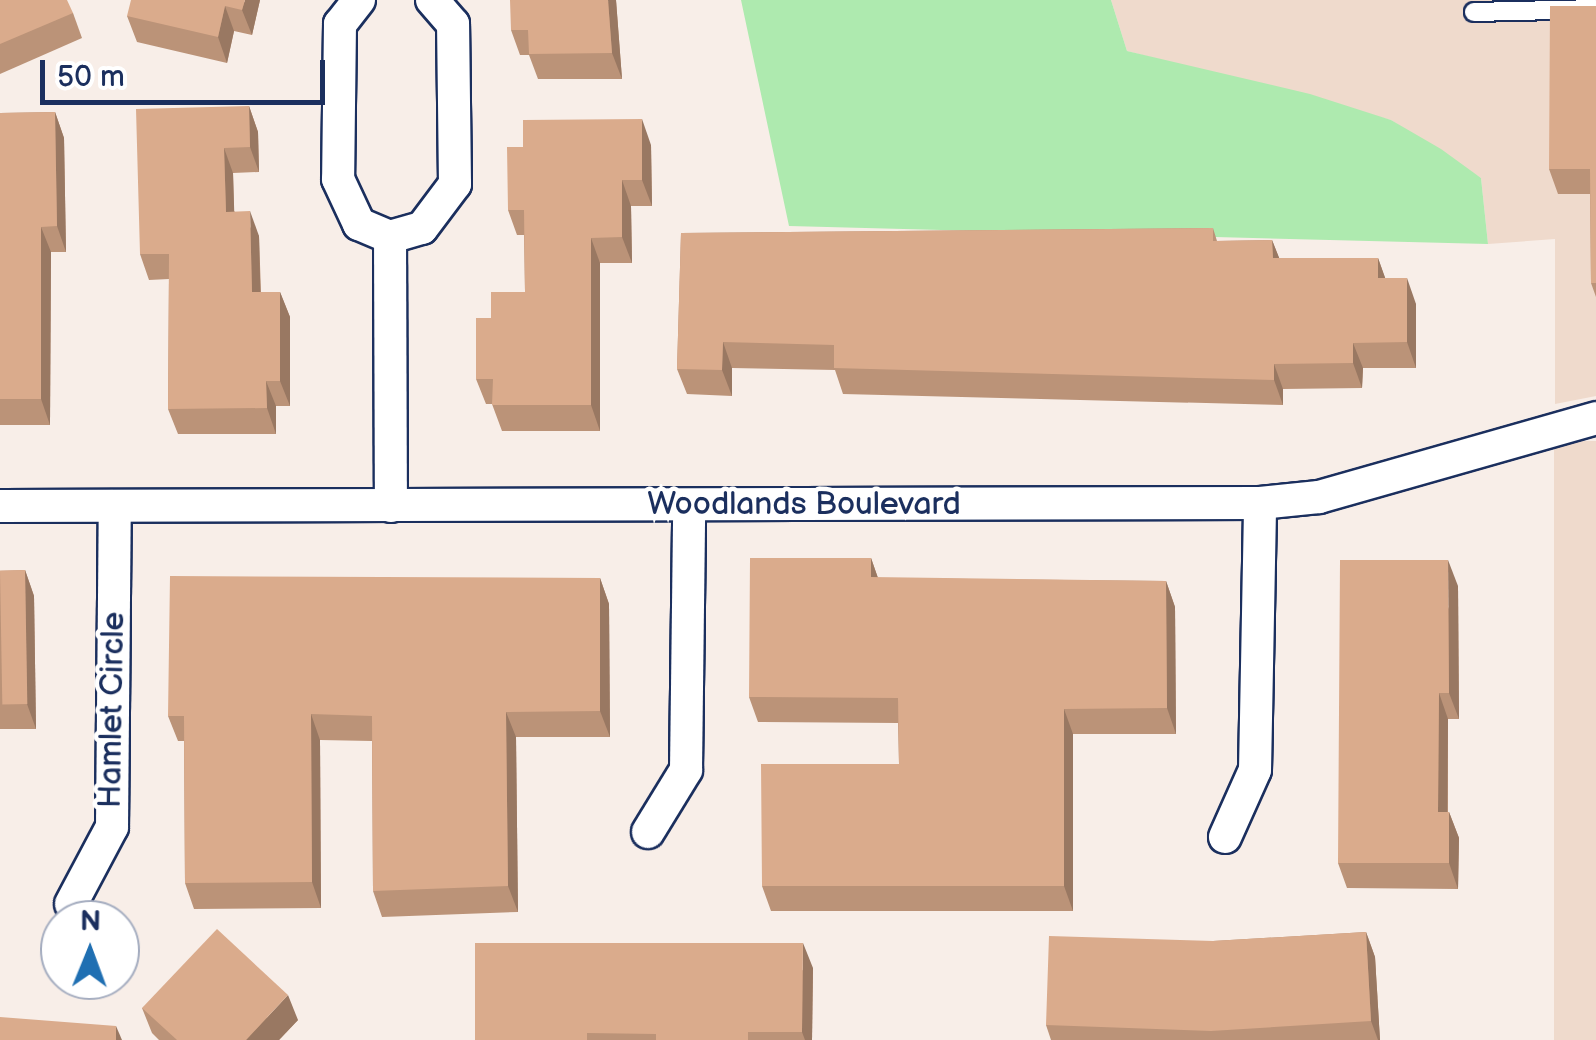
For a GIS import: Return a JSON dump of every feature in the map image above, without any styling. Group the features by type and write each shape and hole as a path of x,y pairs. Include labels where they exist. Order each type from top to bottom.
{"street":[{"path":"360,0 340,24 338,179 359,224 390,236 422,228 455,184 453,24 432,0"},
{"path":"390,236 391,506"},
{"name":"Woodlands Boulevard","path":"0,506 1260,503 1319,497 1596,418"},
{"path":"1225,837 1255,770 1260,503"},
{"name":"Hamlet Circle","path":"73,900 112,827 115,506"},
{"path":"648,832 686,770 689,506"}],"lane":[{"path":"1474,12 1596,10"}],"shaded area":[{"path":"1111,0 1596,0 1596,396 1555,404 1555,239 1488,244 1481,178 1391,120 1127,51"},
{"path":"1554,441 1596,441 1596,1040 1554,1040"}],"green space":[{"path":"741,0 1111,0 1127,51 1310,94 1391,120 1441,149 1481,178 1488,244 789,226"}],"building":[{"path":"0,0 67,0 73,13 0,44"},
{"path":"131,0 245,0 242,10 225,6 218,37 127,16"},
{"path":"510,0 608,0 612,53 529,54 528,30 511,30"},
{"path":"1550,6 1596,6 1596,283 1591,283 1590,169 1549,169"},
{"path":"249,106 250,147 224,148 226,212 250,211 252,292 280,292 280,381 266,381 267,408 168,409 169,254 140,254 136,109"},
{"path":"55,112 57,226 41,227 41,399 0,399 0,113"},
{"path":"642,119 642,180 622,180 622,237 591,238 591,405 492,405 493,379 476,379 476,318 491,318 491,292 525,292 524,210 508,210 507,147 523,147 523,120"},
{"path":"1213,228 1213,241 1272,240 1273,258 1378,258 1378,278 1407,278 1407,342 1353,343 1353,363 1274,364 1274,380 834,368 834,345 723,342 722,370 677,369 681,233"},
{"path":"750,558 871,558 871,577 1166,581 1167,708 1064,709 1064,886 762,886 761,764 899,764 898,698 749,697"},
{"path":"1340,560 1448,560 1449,693 1439,693 1438,812 1449,812 1449,863 1338,863"},
{"path":"0,570 25,570 27,704 2,704"},
{"path":"170,576 600,578 600,711 506,712 508,886 373,891 372,716 311,714 312,882 185,883 184,716 168,716"},
{"path":"217,929 288,995 246,1040 177,1040 142,1008"},
{"path":"1366,932 1371,1021 1211,1031 1046,1025 1049,936 1213,941"},
{"path":"475,943 803,943 802,1032 748,1032 748,1040 656,1040 656,1034 587,1033 587,1040 475,1040"},
{"path":"0,1017 116,1026 116,1040 0,1040"}]}
